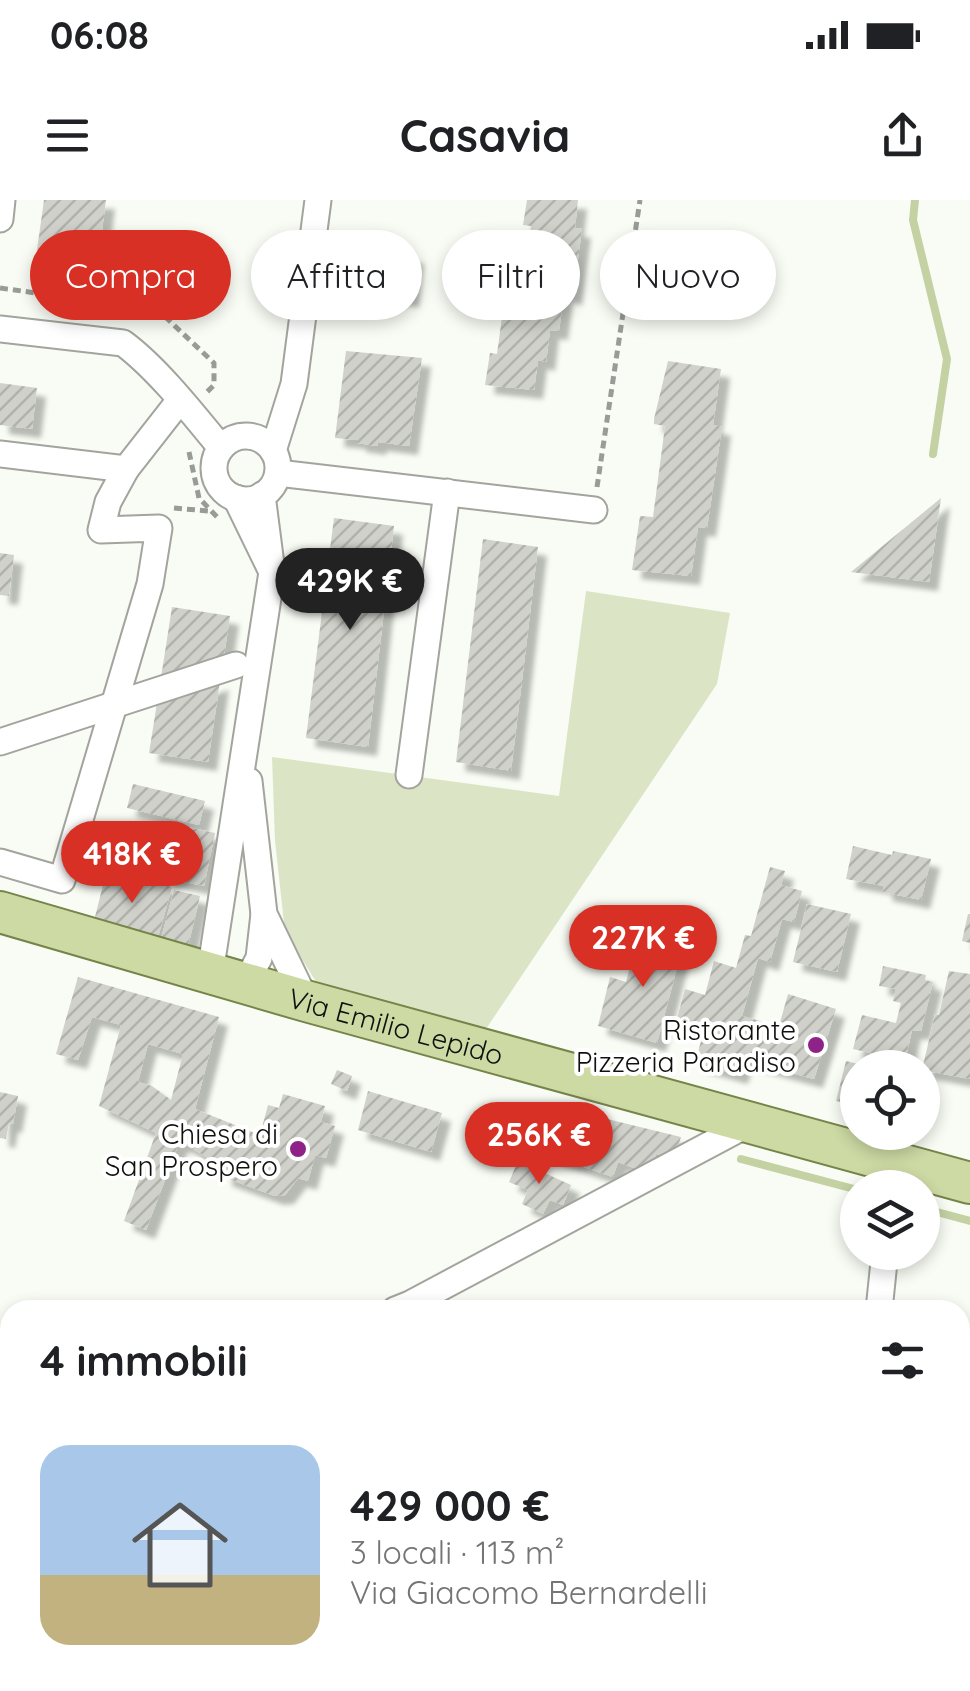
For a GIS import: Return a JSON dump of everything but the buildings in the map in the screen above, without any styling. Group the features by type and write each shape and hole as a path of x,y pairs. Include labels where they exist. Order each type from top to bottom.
{"main road":[{"name":"Via Emilio Lepido","path":"0,912 750,1123 879,1170"},
{"name":"Via Emilio Lepido","path":"940,1180 970,1183"}],"street":[{"path":"0,220 2,200"},
{"path":"294,384 245,436 220,448 215,478 227,494 249,497 269,490 294,384 318,200"},
{"path":"0,328 124,343 185,405 220,448"},
{"path":"0,862 62,880 150,584 160,528 101,530 108,502 126,469 185,405"},
{"path":"245,436 261,440 276,462 447,492 594,510"},
{"path":"0,454 126,469"},
{"path":"410,776 447,492"},
{"path":"228,978 245,746 272,572 249,497"},
{"path":"0,742 236,665"},
{"path":"228,978 259,958 264,914 245,746"},
{"path":"264,914 306,1001"},
{"path":"418,1300 750,1123"},
{"path":"881,1300 883,1270"}],"path":[{"path":"594,510 640,200"},
{"path":"0,288 158,310 214,363 214,385 185,405"},
{"path":"185,444 199,498 221,522"}],"green space":[{"path":"586,591 730,613 717,684 484,1032 320,988 285,932 275,841 272,757 559,796"}],"waterway":[{"path":"915,200 913,220 947,359 933,454"},
{"path":"741,1159 840,1185"},
{"path":"940,1213 970,1221"}],"place":[{"name":"Ristorante Pizzeria Paradiso","path":"816,1045"},
{"name":"Chiesa di San Prospero","path":"298,1149"}]}
